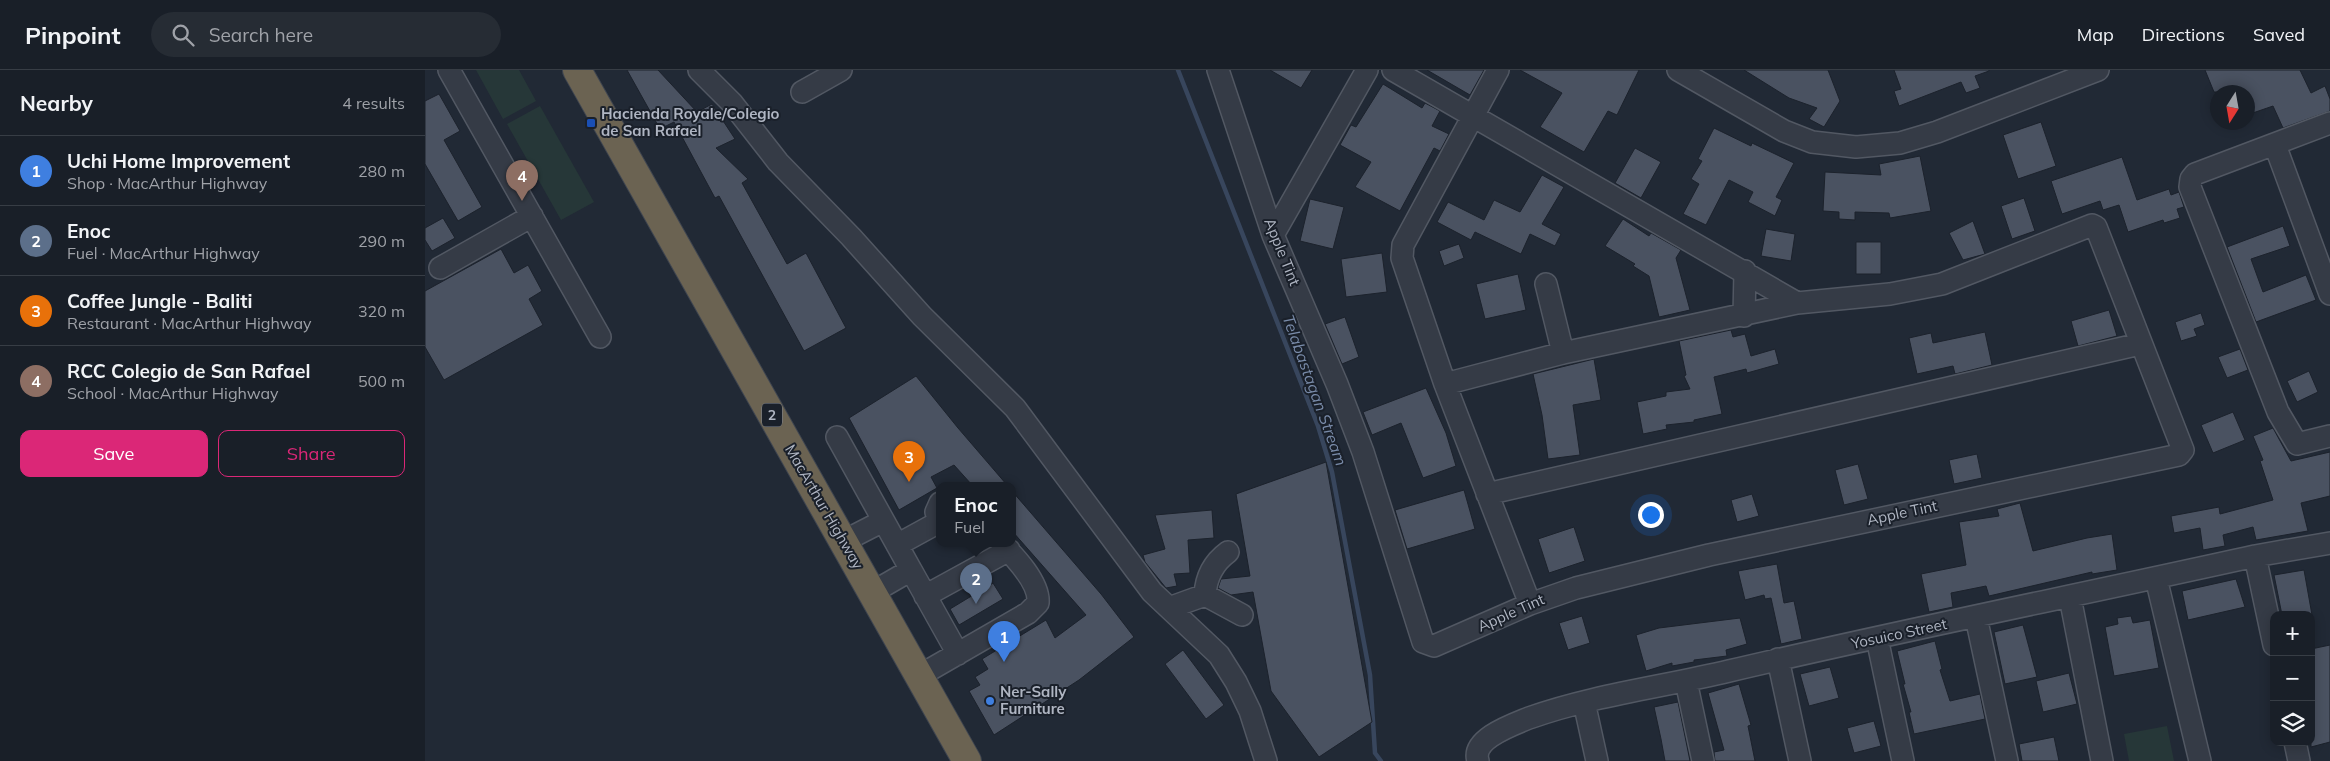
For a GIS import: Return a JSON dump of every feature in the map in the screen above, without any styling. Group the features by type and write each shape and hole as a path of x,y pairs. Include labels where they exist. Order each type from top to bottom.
{"highway":[{"name":"MacArthur Highway","path":"577,70 967,761"}],"street":[{"path":"449,70 600,337"},
{"path":"699,70 732,103 777,162 851,237 922,316 1015,408 1153,592 1219,655 1237,682 1250,711 1266,761"},
{"path":"802,92 841,70"},
{"name":"Apple Tint","path":"1218,70 1273,235 1353,424 1423,642 1434,646 1447,642 1530,604 1576,588 1709,555 2179,455 2183,450 2140,344"},
{"path":"1273,235 1367,70"},
{"path":"1393,70 1472,117 1745,271 1797,303"},
{"path":"1498,70 1403,245 1402,258 1445,384 1530,604"},
{"path":"1678,70 1784,131 1811,142 1855,147 1901,143 1937,132 2098,70"},
{"path":"2330,123 2195,174 2191,179 2190,186 2278,412 2297,444 2330,436"},
{"path":"2275,145 2330,294"},
{"path":"440,268 532,216"},
{"path":"1445,384 1563,352 1744,316 1797,303 1863,298 1942,284 2089,224 2096,227 2140,344 1487,494"},
{"path":"1744,316 1745,271"},
{"path":"1546,284 1563,352"},
{"path":"837,437 958,654"},
{"path":"897,545 936,518"},
{"path":"844,541 883,520"},
{"name":"Yosuico Street","path":"1477,755 1482,742 1509,726 1583,702 2255,556 2330,543"},
{"path":"919,676 1028,612 1038,603 1037,590 1005,547 925,596"},
{"path":"1205,596 1208,576 1220,558 1228,552"},
{"path":"2255,556 2270,626"},
{"path":"873,592 911,570"},
{"path":"2156,578 2200,761"},
{"path":"1169,608 1205,596 1241,615"},
{"path":"2070,597 2102,761"},
{"path":"1976,617 2007,761"},
{"path":"1877,638 1903,761"},
{"path":"1778,659 1800,761"},
{"path":"1686,681 1703,761"},
{"path":"1583,702 1597,761"},
{"path":"2296,746 2299,761"}],"shaded area":[{"path":"476,70 519,70 536,101 503,119"},
{"path":"540,106 594,202 561,220 507,124"},
{"path":"2167,726 2174,761 2129,761 2124,734"}],"building":[{"path":"627,70 658,70 697,112 712,104 735,139 716,148 748,179 742,183 787,264 806,253 846,328 804,351 719,196 715,198 674,122 660,129"},
{"path":"1270,70 1312,70 1301,88"},
{"path":"1427,70 1484,70 1470,95"},
{"path":"1520,70 1639,70 1617,115 1608,111 1584,152 1540,127 1562,93"},
{"path":"1744,70 1828,70 1840,101 1824,127 1809,119 1817,108 1789,98"},
{"path":"1894,70 1989,71 1975,76 1980,88 1966,93 1961,82 1899,106 1894,91 1901,89"},
{"path":"2205,70 2300,70 2311,93 2325,86 2330,99 2330,111 2283,128 2273,106 2255,112 2255,85 2211,85"},
{"path":"1383,84 1422,108 1425,103 1440,111 1432,126 1449,134 1440,151 1434,148 1400,211 1355,187 1371,162 1340,145 1351,125 1356,127"},
{"path":"439,94 460,131 444,140 482,207 458,221 425,164 425,101"},
{"path":"2041,122 2056,166 2018,179 2003,135"},
{"path":"1714,128 1751,146 1752,143 1794,163 1776,197 1782,200 1775,216 1748,202 1753,192 1729,180 1706,225 1683,214 1699,184 1691,179 1702,161 1698,159"},
{"path":"1635,148 1661,162 1641,198 1615,183"},
{"path":"1920,156 1931,211 1890,218 1889,213 1855,212 1855,220 1839,219 1839,212 1823,211 1825,172 1881,175 1879,164"},
{"path":"2122,157 2137,200 2169,189 2171,195 2179,192 2184,207 2177,209 2180,218 2164,223 2163,220 2128,232 2119,205 2103,210 2100,201 2062,214 2051,181"},
{"path":"1542,175 1564,187 1542,224 1561,234 1555,246 1530,234 1521,254 1475,232 1471,240 1437,222 1448,202 1484,220 1494,200 1520,212"},
{"path":"2024,198 2035,231 2012,239 2001,206"},
{"path":"1310,199 1344,207 1333,249 1300,241"},
{"path":"443,218 455,238 432,251 425,240 425,228"},
{"path":"1623,219 1649,236 1651,233 1681,250 1676,258 1690,310 1659,317 1649,276 1633,266 1635,264 1605,246"},
{"path":"1973,221 1985,254 1963,260 1949,233"},
{"path":"2283,226 2290,246 2251,259 2263,292 2306,275 2316,300 2256,322 2227,247"},
{"path":"1766,229 1795,234 1791,261 1761,256"},
{"path":"1856,242 1881,242 1881,274 1856,274"},
{"path":"1459,244 1464,258 1444,266 1439,251"},
{"path":"501,249 514,273 528,265 542,291 529,299 543,325 444,380 425,347 425,291"},
{"path":"1382,253 1387,292 1346,297 1341,259"},
{"path":"1518,274 1526,310 1485,319 1476,284"},
{"path":"2109,310 2117,336 2078,346 2071,321"},
{"path":"2201,313 2205,325 2194,329 2197,336 2181,341 2175,322"},
{"path":"1345,317 1359,357 1342,364 1325,324"},
{"path":"1731,330 1733,337 1745,334 1751,356 1775,349 1779,364 1747,373 1746,369 1714,377 1722,414 1694,420 1694,422 1666,425 1667,429 1643,434 1637,402 1666,396 1666,392 1690,389 1684,376 1686,375 1679,341"},
{"path":"1985,332 1992,365 1955,374 1953,366 1917,374 1909,338 1931,333 1933,343"},
{"path":"2240,349 2248,370 2227,378 2218,357"},
{"path":"1594,359 1601,400 1573,405 1580,455 1548,459 1542,415 1533,374"},
{"path":"2309,371 2318,392 2297,402 2287,381"},
{"path":"916,376 1004,482 969,482 954,465 931,477 936,489 899,510 849,418"},
{"path":"1426,388 1446,433 1456,466 1423,478 1401,423 1372,435 1363,412"},
{"path":"2233,412 2245,440 2213,453 2201,425"},
{"path":"2273,428 2291,461 2330,452 2330,496 2301,503 2308,531 2256,540 2253,527 2223,535 2225,546 2203,550 2200,528 2174,533 2171,516 2219,507 2220,514 2273,500 2260,461 2263,460 2253,436"},
{"path":"1977,454 1982,478 1954,484 1949,460"},
{"path":"1326,462 1372,722 1319,757 1271,691 1253,592 1231,595 1218,588 1221,579 1250,576 1236,494"},
{"path":"1858,464 1868,499 1844,505 1835,470"},
{"path":"1464,490 1475,529 1407,549 1395,510"},
{"path":"1752,494 1759,516 1737,522 1731,500"},
{"path":"1016,496 1101,594 1134,637 1079,680 994,735 969,691 980,685 975,677 988,669 982,659 1046,620 1055,638 1086,615 1016,536"},
{"path":"2020,503 2033,551 2112,534 2117,570 2092,574 2092,572 1989,596 1986,586 1951,593 1953,607 1929,612 1921,574 1966,565 1959,522 1999,516 1997,509"},
{"path":"1212,510 1214,538 1188,540 1190,573 1174,574 1177,586 1166,588 1145,562 1143,555 1165,549 1155,515"},
{"path":"1574,527 1585,561 1549,573 1538,539"},
{"path":"1777,564 1784,603 1794,601 1802,639 1781,644 1771,598 1765,599 1764,595 1745,600 1738,571"},
{"path":"2304,570 2311,611 2281,611 2274,575"},
{"path":"2236,579 2245,607 2188,620 2182,591"},
{"path":"993,583 1003,599 959,625 950,609"},
{"path":"1582,616 1590,643 1568,650 1559,623"},
{"path":"2131,616 2133,623 2150,620 2159,668 2114,676 2105,627 2118,624 2117,618"},
{"path":"1740,618 1747,644 1726,650 1727,656 1694,660 1694,662 1672,666 1672,663 1646,671 1636,635 1659,628"},
{"path":"2023,625 2037,677 2005,684 1994,632"},
{"path":"1935,641 1942,669 1940,670 1950,701 1980,694 1985,719 1914,734 1897,651"},
{"path":"2330,645 2330,742 2315,746 2315,656 2315,648"},
{"path":"1183,650 1224,705 1206,719 1165,664"},
{"path":"1830,667 1839,698 1809,706 1800,674"},
{"path":"2069,673 2077,704 2043,712 2036,681"},
{"path":"1739,684 1751,725 1748,726 1755,761 1715,761 1714,752 1724,750 1708,693"},
{"path":"1678,702 1690,761 1665,761 1654,707"},
{"path":"1874,721 1881,746 1854,753 1847,728"},
{"path":"2054,737 2059,761 2022,761 2019,744"}],"waterway":[{"name":"Telabastagan Stream","path":"1178,70 1318,426 1332,472 1370,675 1375,753 1381,761"}],"place":[{"name":"Hacienda Royale/Colegio de San Rafael","path":"591,123"},
{"name":"RCC Colegio de San Rafael","path":"522,201"},
{"name":"Coffee Jungle - Baliti","path":"909,482"},
{"name":"Enoc","path":"976,604"},
{"name":"Uchi Home Improvement","path":"1004,662"},
{"name":"Ner-Sally Furniture","path":"990,701"}]}
